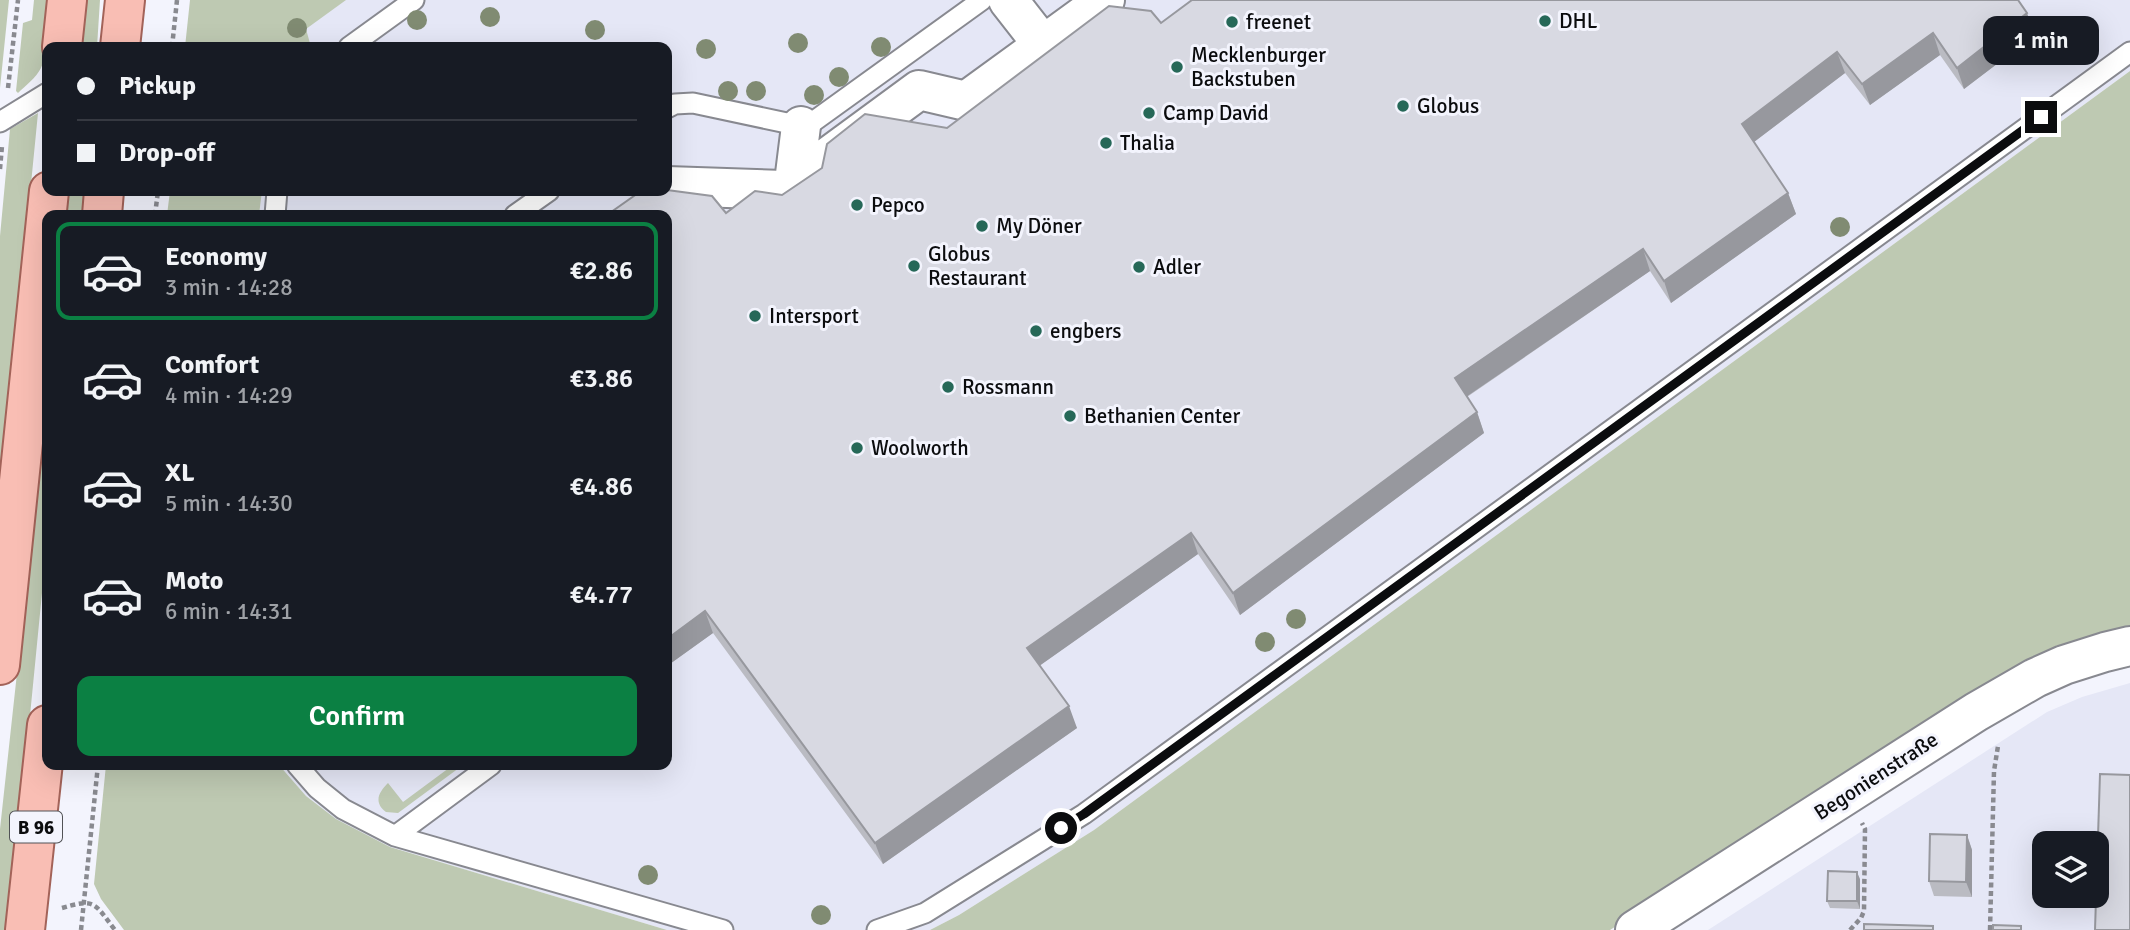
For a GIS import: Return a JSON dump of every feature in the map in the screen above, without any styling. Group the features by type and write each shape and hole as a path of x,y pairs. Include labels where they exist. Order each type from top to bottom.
{"main road":[{"path":"63,42 67,0"},
{"path":"121,42 125,0"},
{"path":"0,665 7,528 42,247"},
{"name":"B 96","path":"25,930 42,770"}],"street":[{"path":"1008,0 1043,45"},
{"path":"672,192 802,192 919,90 967,100 1105,0"},
{"path":"801,126 802,192"},
{"name":"Begonienstraße","path":"1635,930 1976,712 2035,678 2064,665 2130,646"}],"lane":[{"path":"356,42 414,0"},
{"path":"672,106 693,103 801,126 810,124 982,0"},
{"path":"877,930 925,914 1084,814 2130,52"},
{"path":"2,120 42,96"},
{"path":"522,210 542,196"},
{"path":"301,770 317,788 343,809 395,836 723,930"},
{"path":"395,836 484,770"}],"path":[{"path":"2,120 18,0"},
{"path":"173,42 177,0"},
{"path":"1990,930 1994,771 1998,746"},
{"path":"81,930 97,770"},
{"path":"1843,797 1865,828 1864,911 1850,930"},
{"path":"84,902 100,910 115,930"}],"shaded area":[{"name":"Bethanien Center","path":"271,0 2130,0 2130,71 1094,830 959,915 930,930 667,930 390,847 336,820 306,796 283,770 672,770 672,210 260,210 261,196 672,196 672,42 270,42"},
{"path":"2130,683 2130,930 1708,930 2047,712 2082,697"}],"green space":[{"path":"0,0 9,0 0,88"},
{"path":"34,0 50,0 47,42 42,42 42,65 34,78 18,93 16,91 23,23 32,20"},
{"path":"85,0 100,0 97,42 81,42"},
{"path":"190,0 346,0 306,29 310,42 186,42"},
{"path":"2130,71 2130,631 1968,701 1610,930 930,930 959,915 1094,830"},
{"path":"38,113 0,498 0,236 10,129"},
{"path":"67,196 84,196 82,210 65,210"},
{"path":"169,196 261,196 260,210 168,210"},
{"path":"42,444 42,593 9,930 0,930 0,829"},
{"path":"105,770 283,770 306,796 336,819 390,847 667,930 124,930 101,899 94,884"},
{"path":"446,770 456,770 398,813 386,812 382,808 380,793 388,783 403,802"}],"building":[{"name":"Bethanien Center","path":"1192,0 2018,0 2027,13 1957,68 1933,33 1862,84 1837,52 1742,124 1788,193 1664,281 1643,249 1455,378 1477,412 1233,593 1191,533 1027,648 1069,706 875,843 705,611 672,635 672,210 614,210 634,196 672,196 672,191 712,196 726,213 755,191 782,195 822,168 827,144 865,114 947,128 1109,6 1151,11 1161,23"},
{"path":"2100,774 2130,775 2130,930 2095,930 2096,908 2109,908 2109,831 2098,831"},
{"path":"1930,834 1967,835 1966,882 1929,881"},
{"path":"1828,871 1857,872 1857,901 1827,901"},
{"path":"1864,924 1933,926 1933,930 1864,930"},
{"path":"1993,925 2021,926 2021,930 1993,930"}],"place":[{"name":"DHL","path":"1545,21"},
{"name":"freenet","path":"1232,22"},
{"name":"Mecklenburger Backstuben","path":"1177,67"},
{"name":"Globus","path":"1403,106"},
{"name":"Camp David","path":"1149,113"},
{"name":"Thalia","path":"1106,143"},
{"name":"Pepco","path":"857,205"},
{"name":"My Döner","path":"982,226"},
{"name":"Globus Restaurant","path":"914,266"},
{"name":"Adler","path":"1139,267"},
{"name":"Intersport","path":"755,316"},
{"name":"engbers","path":"1036,331"},
{"name":"Rossmann","path":"948,387"},
{"name":"Bethanien Center","path":"1070,416"},
{"name":"Woolworth","path":"857,448"}],"route":[{"path":"1061,828 1084,814 2041,117"}]}
